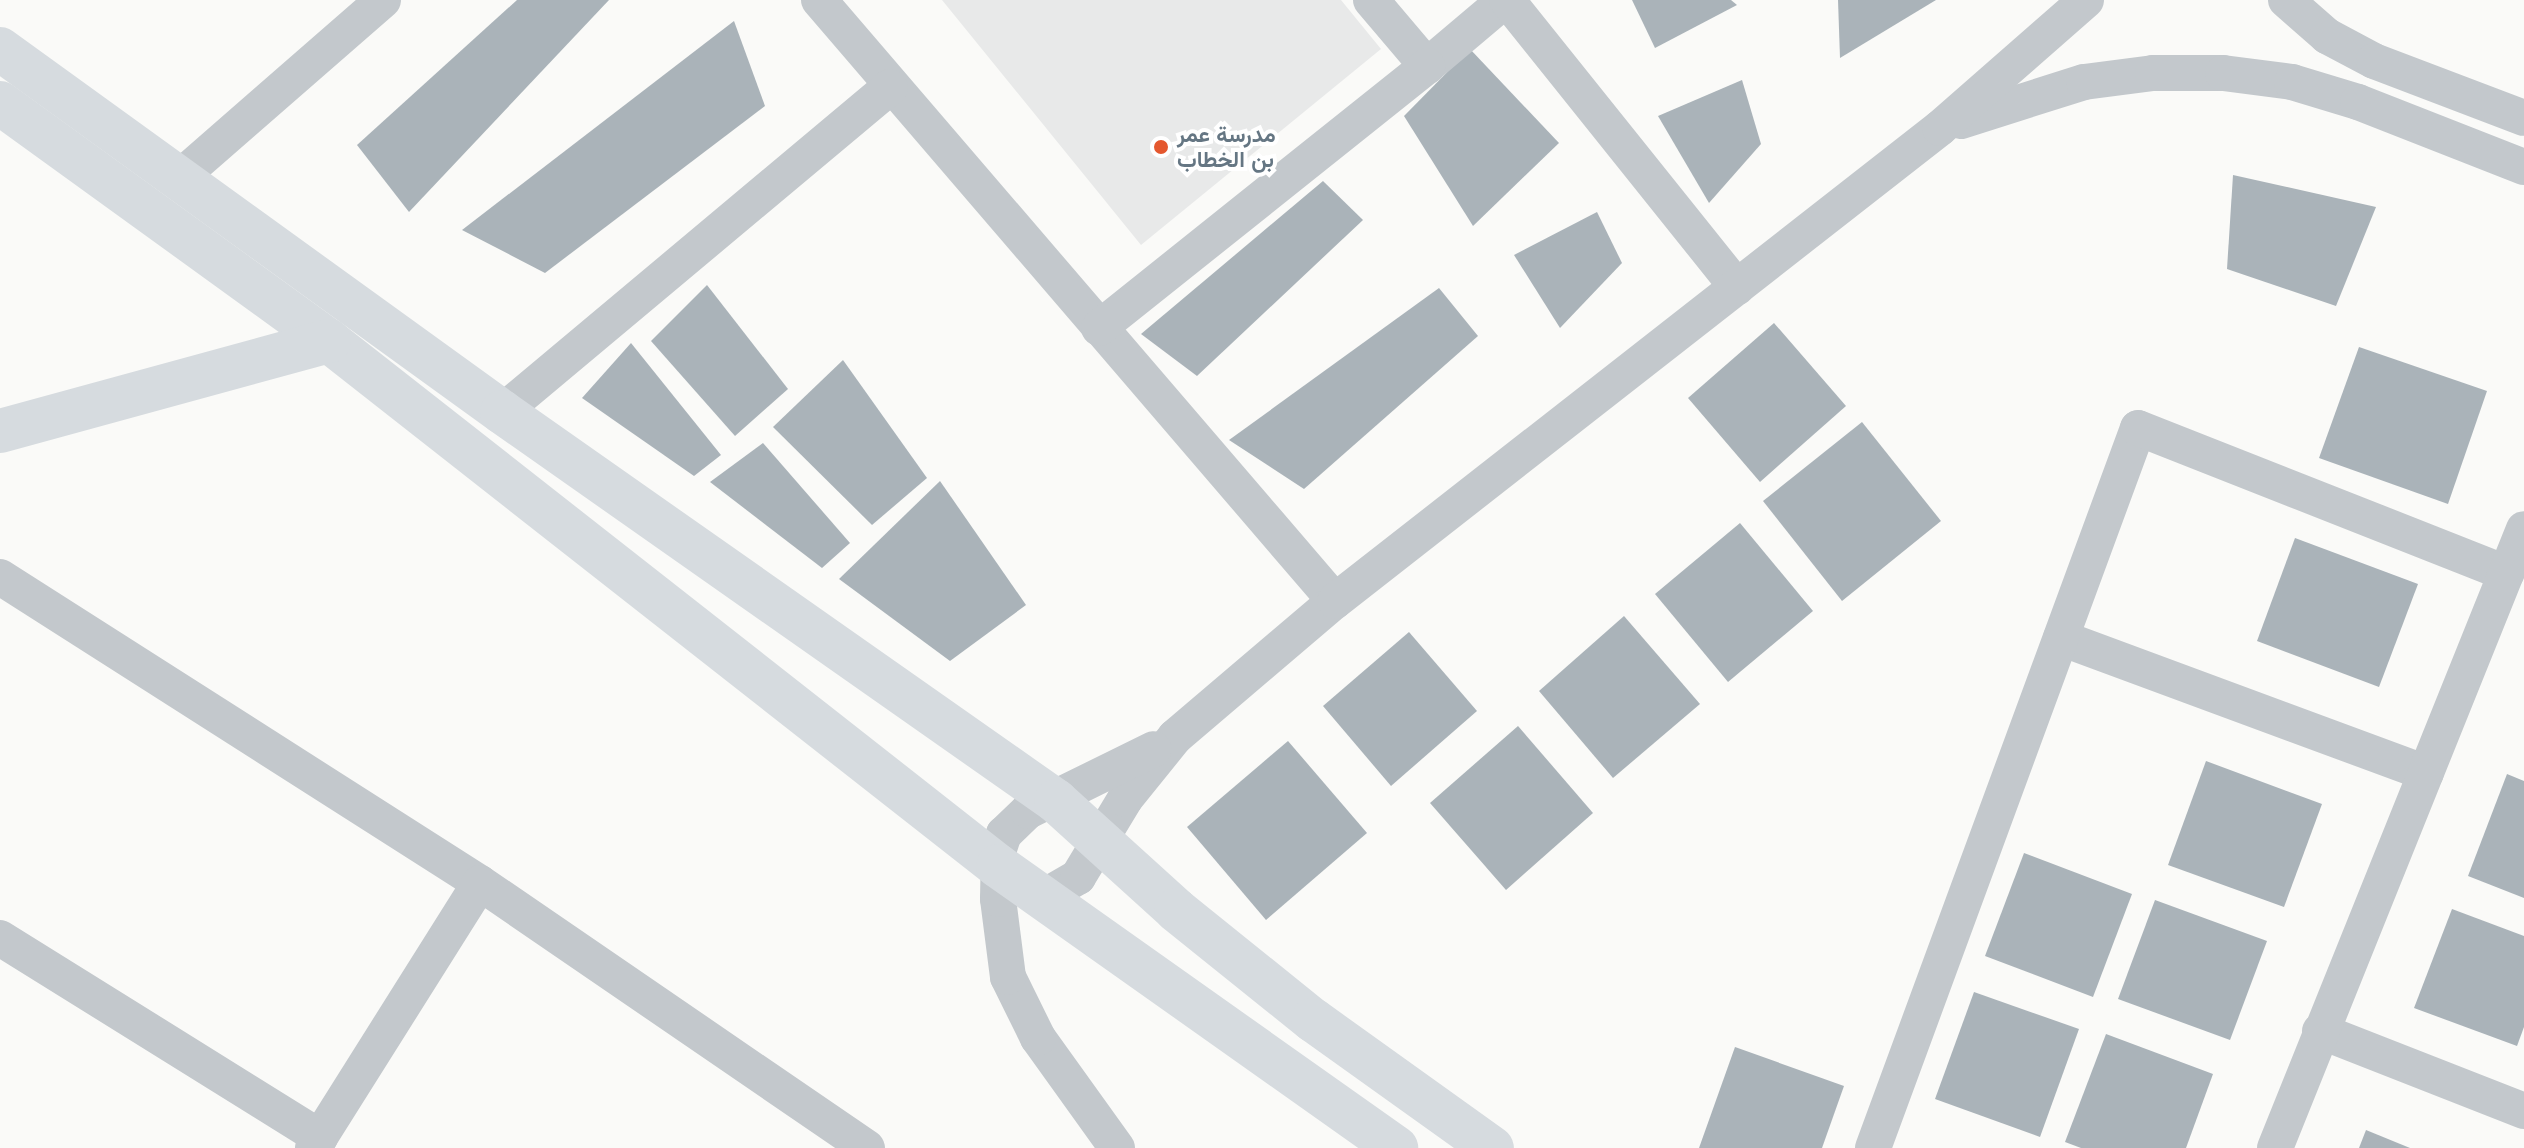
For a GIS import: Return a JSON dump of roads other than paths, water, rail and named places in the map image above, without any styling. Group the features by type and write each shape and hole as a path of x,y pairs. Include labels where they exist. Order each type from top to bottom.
{"main road":[{"path":"0,49 502,412 1056,801 1176,910 1313,1020 1492,1148"},
{"path":"0,103 329,341 998,866 1396,1148"},
{"path":"0,431 329,341"}],"street":[{"path":"178,179 383,0"},
{"path":"819,0 890,87 1335,601"},
{"path":"1371,0 1427,66"},
{"path":"1099,328 1506,0 1737,287"},
{"path":"1117,1148 1038,1038 1008,977 998,866 1001,842 1014,821 1175,737 1335,601 1940,128 2086,0"},
{"path":"2296,3 2327,36 2374,61 2524,118"},
{"path":"1940,128 2084,82 2153,73 2223,73 2292,82 2358,102 2524,167"},
{"path":"502,412 890,87"},
{"path":"1873,1148 2138,428 2506,573"},
{"path":"2275,1148 2524,529"},
{"path":"0,577 480,883 867,1148"},
{"path":"2061,638 2426,773"},
{"path":"1037,894 1052,892 1078,877 1099,838 1175,737"},
{"path":"0,938 316,1142 480,883"},
{"path":"2320,1031 2524,1111"}],"place":[{"name":"مدرسة عمر بن الخطاب","path":"1161,147"}]}
